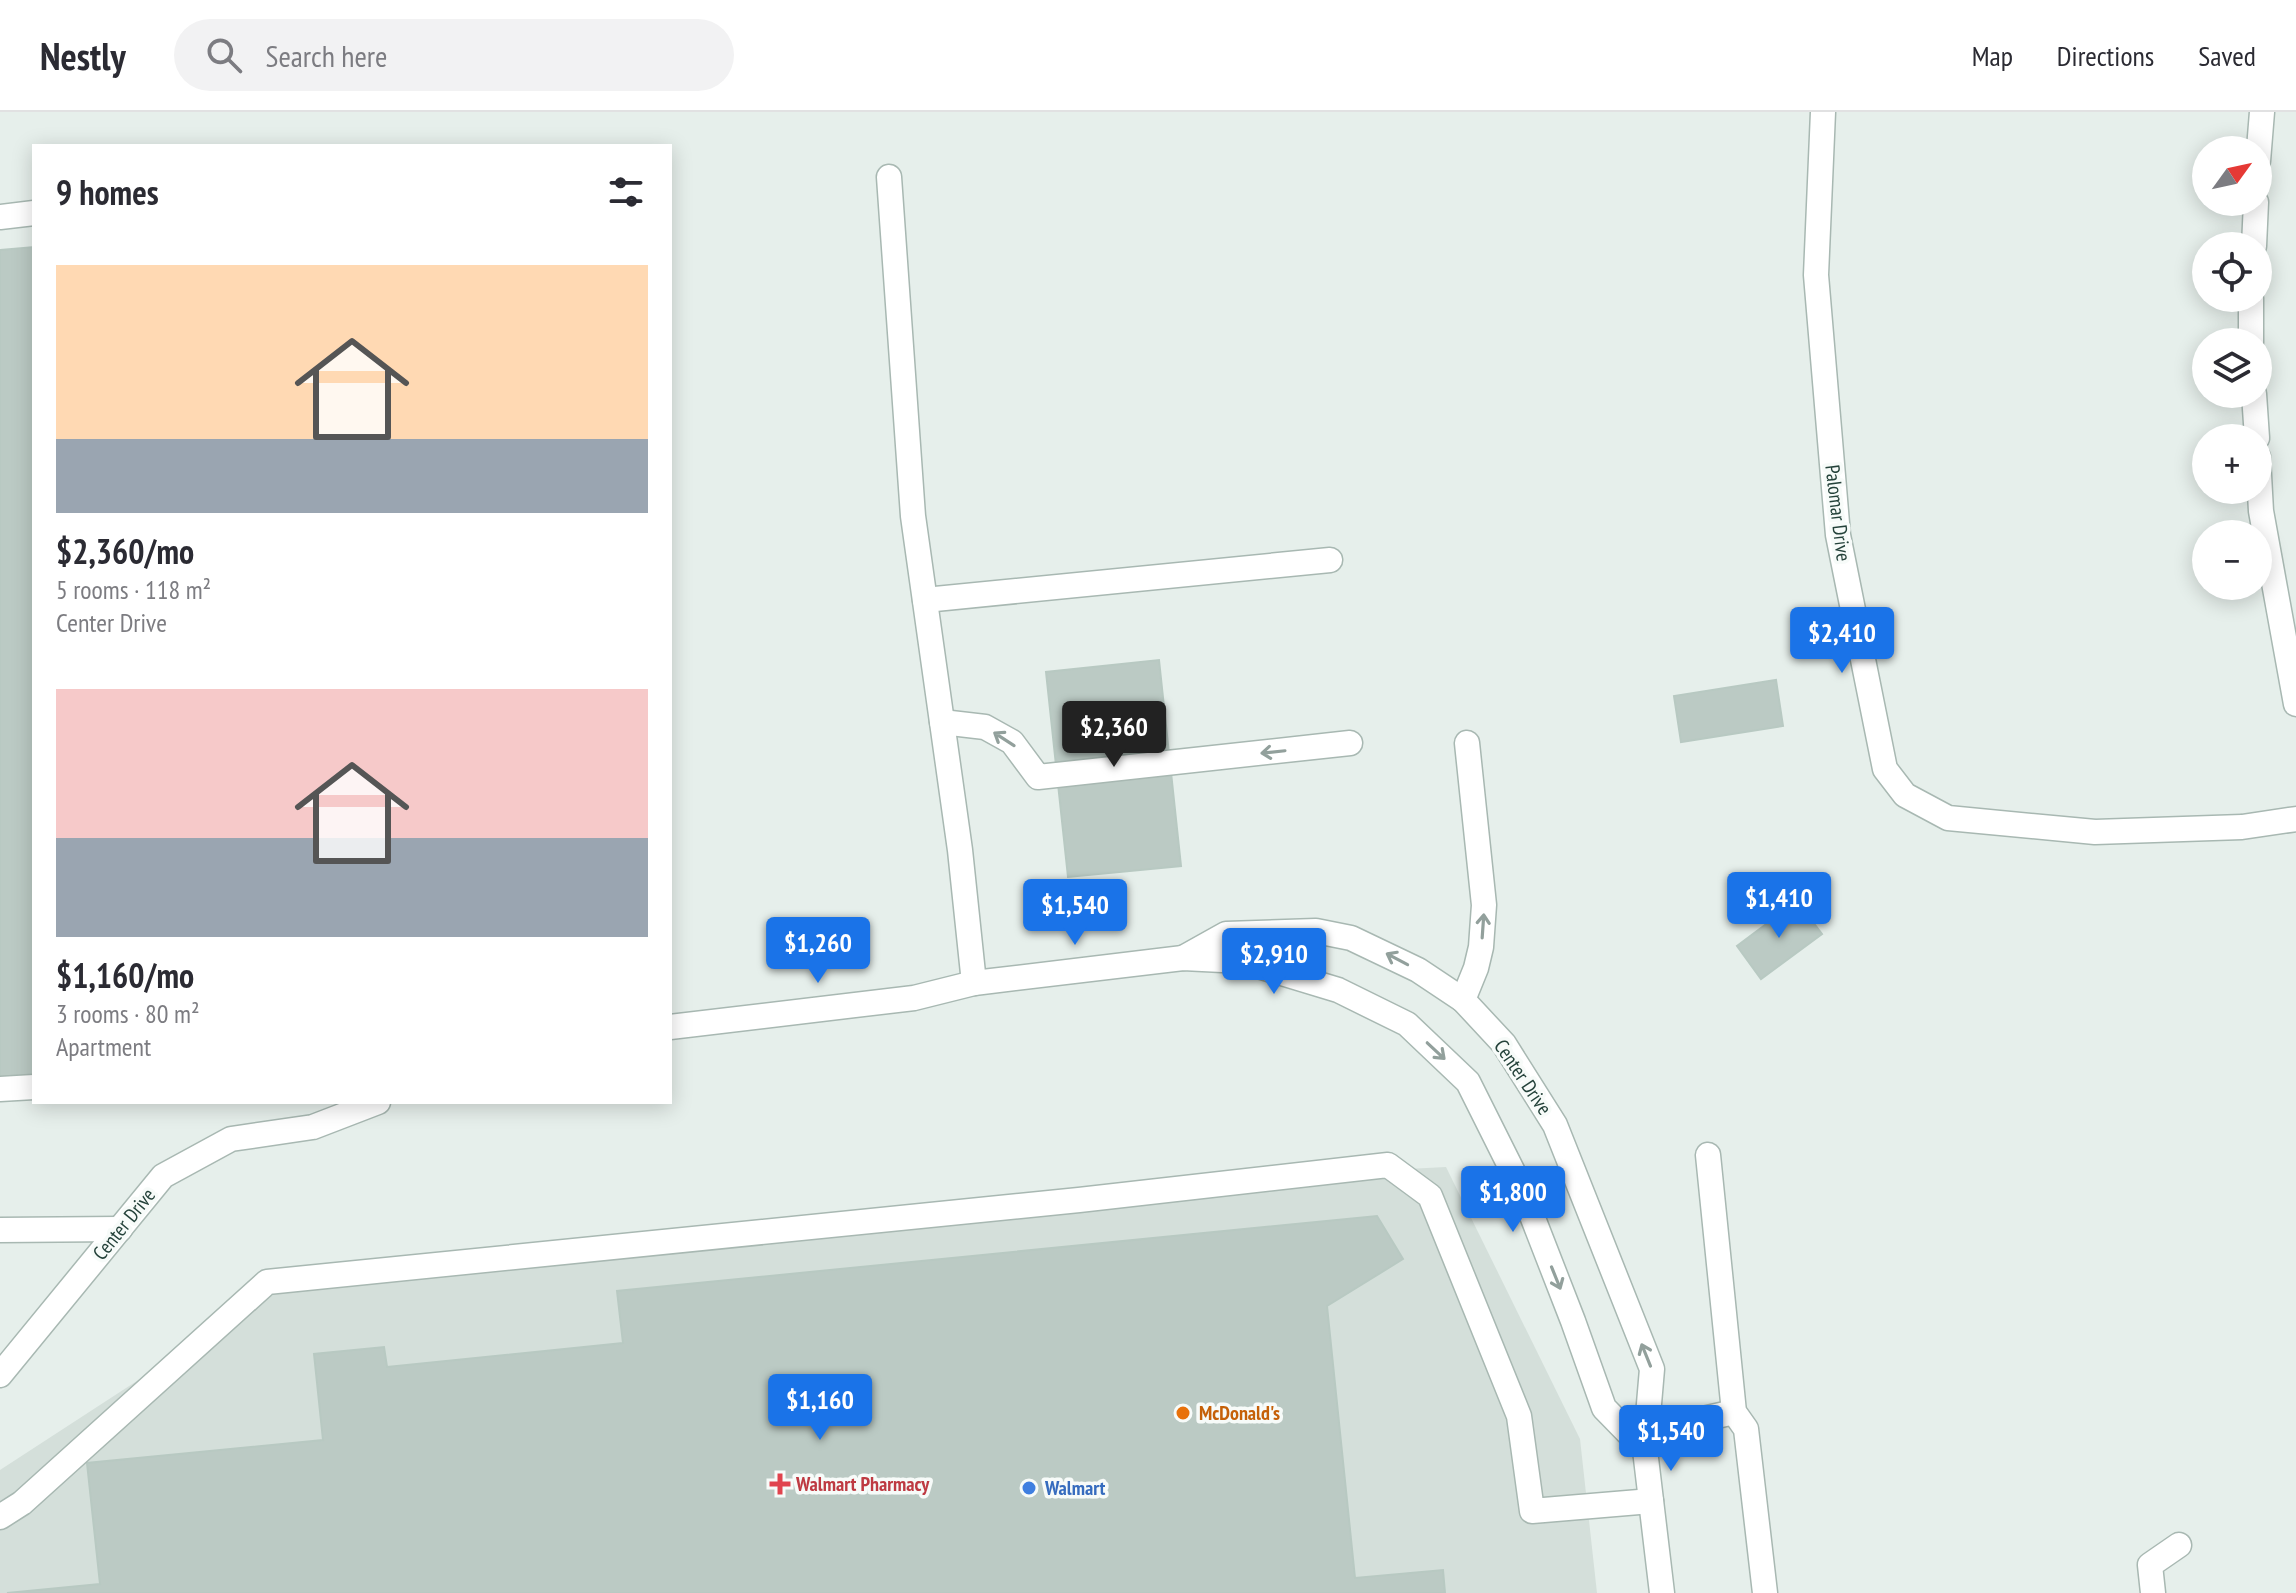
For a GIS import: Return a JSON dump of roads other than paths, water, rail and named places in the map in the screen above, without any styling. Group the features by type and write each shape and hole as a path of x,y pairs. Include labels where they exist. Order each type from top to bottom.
{"street":[{"name":"Palomar Drive","path":"1823,112 1816,275 1838,535 1885,769 1905,795 1948,818 2095,832 2242,827 2296,819"},
{"path":"2260,136 2262,112"},
{"path":"889,177 913,516 960,850 974,983"},
{"path":"0,217 32,213"},
{"path":"2261,504 2296,704"},
{"path":"925,600 1330,560"},
{"path":"942,722 985,727 1012,742 1038,777 1350,743"},
{"path":"1463,1000 1481,947 1484,905 1467,743"},
{"name":"Center Drive","path":"1183,958 1226,934 1316,931 1351,938 1418,970 1463,1000 1504,1044 1555,1125 1652,1369 1646,1441 1662,1593"},
{"name":"Center Drive","path":"672,1027 914,998 974,983 1183,958 1242,961 1338,990 1407,1024 1468,1082 1522,1190 1604,1408 1646,1441"},
{"path":"0,1089 32,1087"},
{"name":"Center Drive","path":"0,1375 163,1176 231,1139 313,1127 373,1104"},
{"path":"1708,1155 1734,1412 1746,1429 1765,1593"},
{"path":"0,1517 22,1503 267,1282 1079,1200 1388,1165 1430,1196 1519,1416 1532,1511 1651,1501"},
{"path":"0,1230 120,1229"},
{"path":"1646,1441 1734,1412"},
{"path":"2153,1593 2150,1565 2179,1545"}],"place":[{"name":"McDonald's","path":"1183,1413"},
{"name":"Walmart Pharmacy","path":"780,1484"},
{"name":"Walmart","path":"1029,1488"}]}
